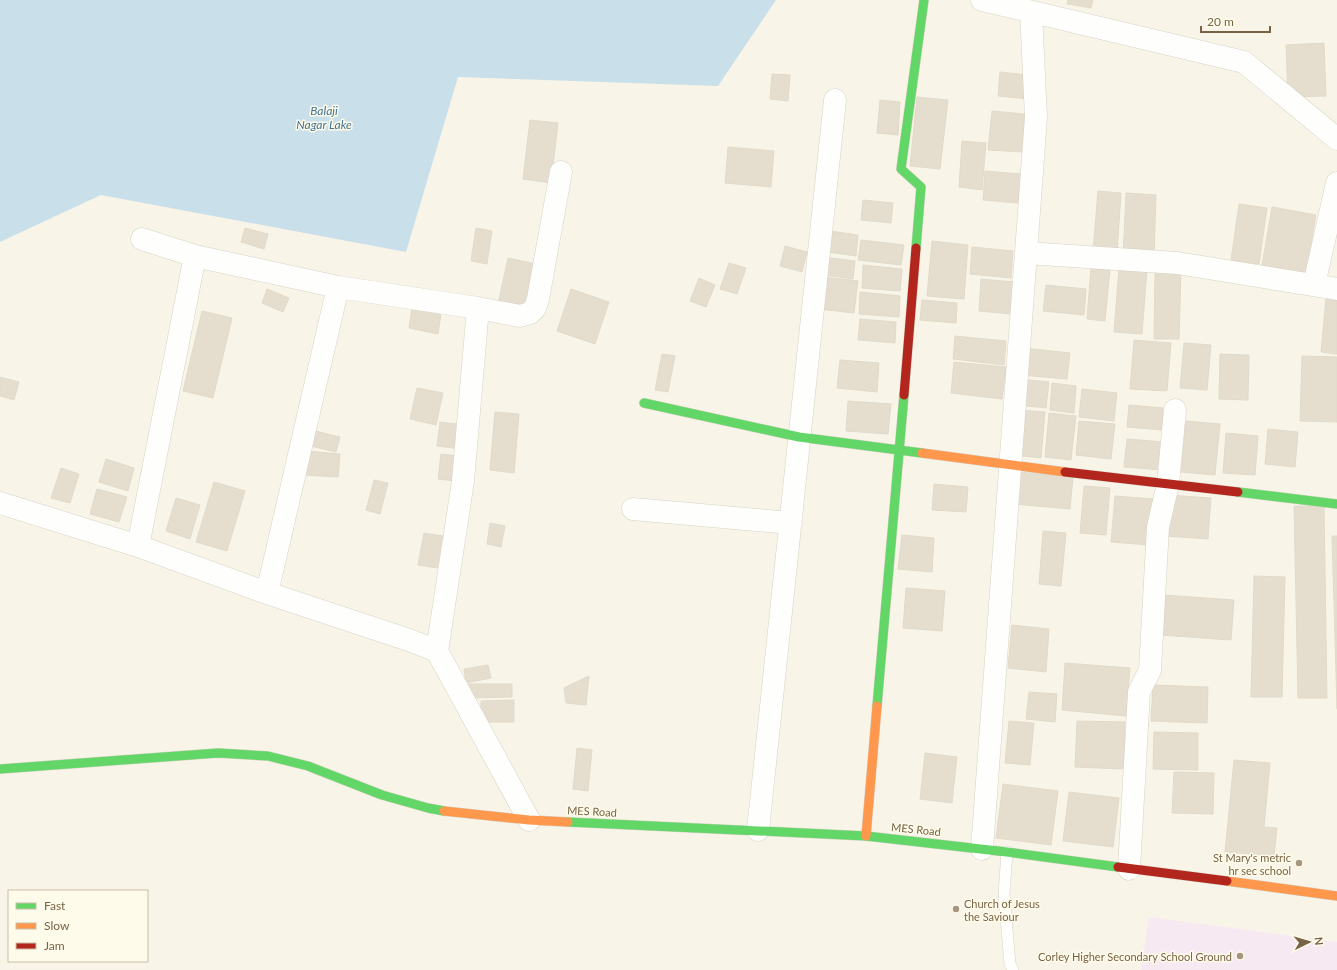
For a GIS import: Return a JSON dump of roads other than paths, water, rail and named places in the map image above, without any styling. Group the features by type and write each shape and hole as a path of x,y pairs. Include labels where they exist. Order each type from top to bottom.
{"street":[{"path":"866,836 900,450 921,187 901,168 924,0"},
{"path":"982,0 1244,62 1337,139"},
{"path":"982,849 1036,117 1031,12"},
{"path":"758,830 835,100"},
{"path":"142,239 195,256 338,287 478,308 520,316 530,313 535,308 538,300 561,172"},
{"path":"1314,285 1337,183"},
{"path":"1026,253 1177,263 1337,288"},
{"path":"138,546 195,256"},
{"path":"268,593 338,287"},
{"path":"478,308 464,481 437,651 529,820"},
{"path":"644,403 799,437 1010,465 1337,504"},
{"path":"1129,869 1139,692 1150,670 1158,527 1168,484 1175,410"},
{"path":"0,503 138,546 268,593 410,640 437,651"},
{"path":"633,509 790,523"},
{"name":"MES Road","path":"0,769 218,753 268,756 308,766 382,795 428,808 456,813 529,820 866,836 1007,852 1337,896"}],"lane":[{"path":"1007,852 1004,894 1010,964 1013,970"}],"water":[{"name":"Balaji Nagar Lake","path":"0,0 776,0 718,86 458,77 406,252 101,195 0,242"}],"place":[{"name":"St Mary's metric hr sec school","path":"1299,863"},
{"name":"Church of Jesus the Saviour","path":"956,909"},
{"name":"Corley Higher Secondary School Ground","path":"1240,956"}]}
